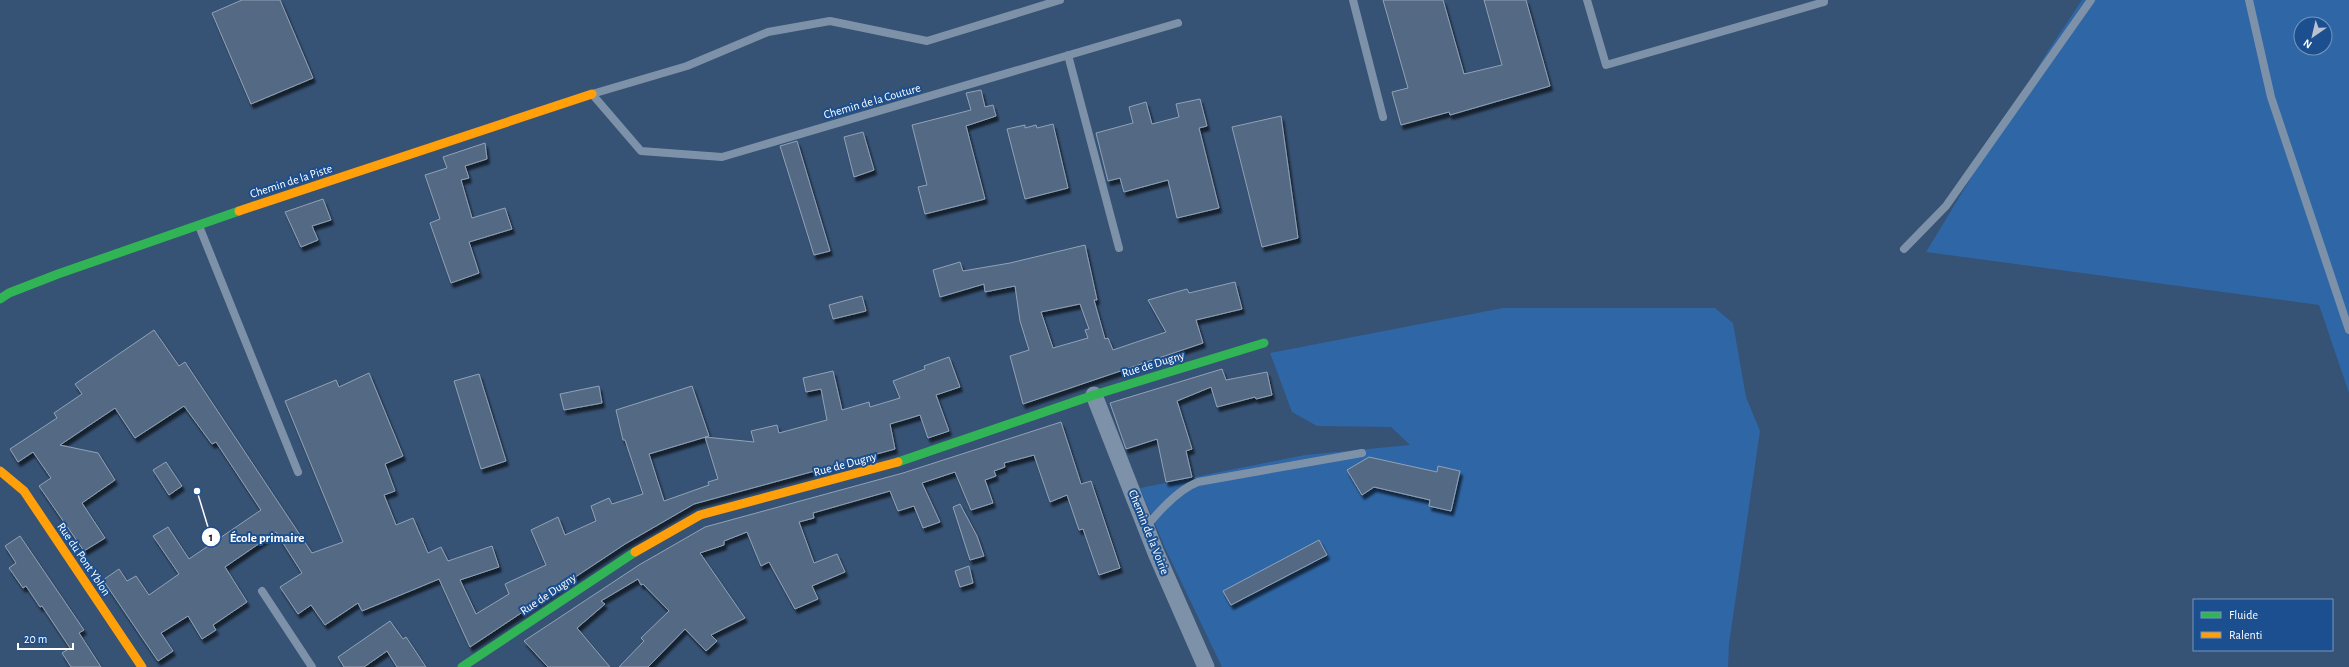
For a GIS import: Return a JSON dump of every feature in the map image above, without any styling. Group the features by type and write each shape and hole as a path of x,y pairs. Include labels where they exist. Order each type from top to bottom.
{"street":[{"name":"Chemin de la Piste","path":"0,299 9,293 58,274 198,225 592,94"},
{"name":"Rue de Dugny","path":"462,667 632,554 700,515 900,461 1094,395 1264,343"},
{"name":"Chemin de la Voirie","path":"1094,395 1146,527 1206,667"},
{"name":"Rue du Pont Yblon","path":"0,471 24,491 142,667"}],"lane":[{"path":"592,94 687,66 768,32 830,21 927,41 1060,0"},
{"path":"1353,0 1383,117"},
{"path":"1587,0 1606,65 1824,2 1824,0"},
{"path":"1904,249 1946,206 2091,0"},
{"path":"2250,0 2271,97 2349,330"},
{"name":"Chemin de la Couture","path":"592,94 641,151 722,157 1178,23"},
{"path":"1068,56 1119,248"},
{"path":"198,225 298,472"},
{"path":"1146,527 1155,516 1190,485 1198,482 1362,453"},
{"path":"262,591 312,667"}],"shaded area":[{"path":"2082,0 2349,0 2349,393 2319,305 1926,252 2046,54"},
{"path":"1503,308 1715,308 1733,323 1746,397 1760,431 1729,644 1728,667 1222,667 1165,548 1140,488 1305,455 1410,445 1391,427 1317,426 1292,412 1270,353"}],"building":[{"path":"242,0 280,0 313,78 251,104 212,13"},
{"path":"1383,0 1443,0 1464,74 1502,65 1484,0 1526,0 1550,86 1450,115 1449,112 1401,125 1392,92 1408,88"},
{"path":"981,90 985,107 993,105 996,116 966,126 985,199 925,214 918,187 927,185 912,125 971,110 966,93"},
{"path":"1200,99 1207,126 1199,128 1219,208 1177,218 1168,180 1124,192 1120,178 1108,181 1096,133 1133,123 1129,107 1146,102 1152,124 1179,117 1176,104"},
{"path":"1281,116 1298,238 1262,247 1232,127"},
{"path":"1053,124 1068,188 1025,199 1007,129 1025,125 1025,128 1036,125 1037,128"},
{"path":"863,132 874,170 854,177 844,137"},
{"path":"797,141 830,251 814,255 780,146"},
{"path":"485,143 487,159 465,166 469,178 461,180 472,218 505,208 512,229 469,242 479,273 451,283 430,223 440,219 425,175 447,168 443,157"},
{"path":"323,199 331,220 312,226 318,240 301,247 285,212"},
{"path":"1085,245 1097,300 1094,300 1105,339 1108,338 1113,350 1166,332 1148,300 1187,289 1189,293 1235,282 1242,309 1196,320 1203,343 1023,404 1010,356 1029,350 1020,321 1015,286 985,292 984,284 940,297 933,270 960,262 963,271 1010,263","holes":["1080,304 1089,329 1085,330 1088,338 1053,348 1041,312"]},
{"path":"862,296 866,311 833,319 829,305"},
{"path":"154,330 179,366 185,362 312,553 343,542 285,401 336,380 339,387 369,373 403,456 385,464 395,491 384,495 396,525 413,518 428,553 441,547 448,561 492,546 499,567 460,580 476,614 509,594 505,584 546,565 531,530 558,517 565,535 596,521 591,506 609,498 612,504 643,494 625,440 623,440 616,410 692,386 709,436 705,437 754,442 751,431 777,425 779,433 827,420 821,389 806,392 803,378 833,371 842,410 869,402 870,407 900,398 893,381 925,369 924,366 949,357 960,387 936,395 949,431 928,438 920,415 890,424 895,449 694,504 625,544 470,647 439,579 362,611 358,603 325,625 311,605 298,614 280,587 302,573 276,532 225,567 247,602 213,625 216,630 202,639 188,616 161,633 173,651 158,661 103,580 119,569 127,581 136,576 149,595 179,574 153,536 168,527 189,559 261,510 216,442 212,444 184,406 135,438 115,408 60,445 98,453 115,480 82,503 105,538 84,551 39,486 51,478 33,452 18,462 10,449 57,418 54,413 82,394 75,384","holes":["705,437 718,479 708,482 709,485 664,501 649,454"]},
{"path":"1222,369 1226,380 1267,372 1272,395 1256,399 1255,397 1217,407 1211,387 1177,401 1192,449 1186,451 1192,477 1166,482 1157,439 1126,449 1110,403"},
{"path":"479,374 506,461 481,469 454,381"},
{"path":"599,386 602,403 564,410 560,394"},
{"path":"1061,422 1081,484 1091,481 1120,568 1099,575 1083,529 1079,530 1067,495 1050,502 1034,455 1004,463 1005,467 994,471 996,476 985,480 993,503 971,510 955,472 922,483 940,522 923,528 914,506 898,511 890,491 813,513 814,518 799,522 814,563 837,554 845,572 812,586 818,599 795,609 769,562 761,566 747,532 724,541 724,545 700,553 745,618 711,635 717,641 706,651 685,629 648,667 619,667 644,641 641,638 669,611 643,584 641,585 638,579 601,601 605,604 577,628 610,667 548,667 524,641 639,565 705,527 903,473"},
{"path":"1369,457 1437,472 1438,466 1460,471 1451,511 1429,506 1430,500 1374,487 1362,495 1347,470"},
{"path":"166,462 182,486 169,495 153,470"},
{"path":"960,504 977,536 984,556 970,560 953,507"},
{"path":"20,536 84,630 79,633 101,667 71,667 62,653 70,648 42,606 40,607 26,586 23,588 9,568 16,563 5,546"},
{"path":"1319,540 1327,555 1231,605 1223,591"},
{"path":"969,566 973,583 960,587 955,571"},
{"path":"390,621 403,639 406,637 426,667 397,667 387,651 364,667 344,667 338,657"}],"traffic: fast":[{"path":"0,299 9,293 58,274 239,211"},
{"path":"898,462 1094,395 1264,343"},
{"path":"462,667 635,552"}],"traffic: slow":[{"path":"239,211 592,94"},
{"path":"635,552 700,515 898,462"},
{"path":"0,471 24,491 142,667"}],"place":[{"name":"École primaire","path":"197,491"}]}
